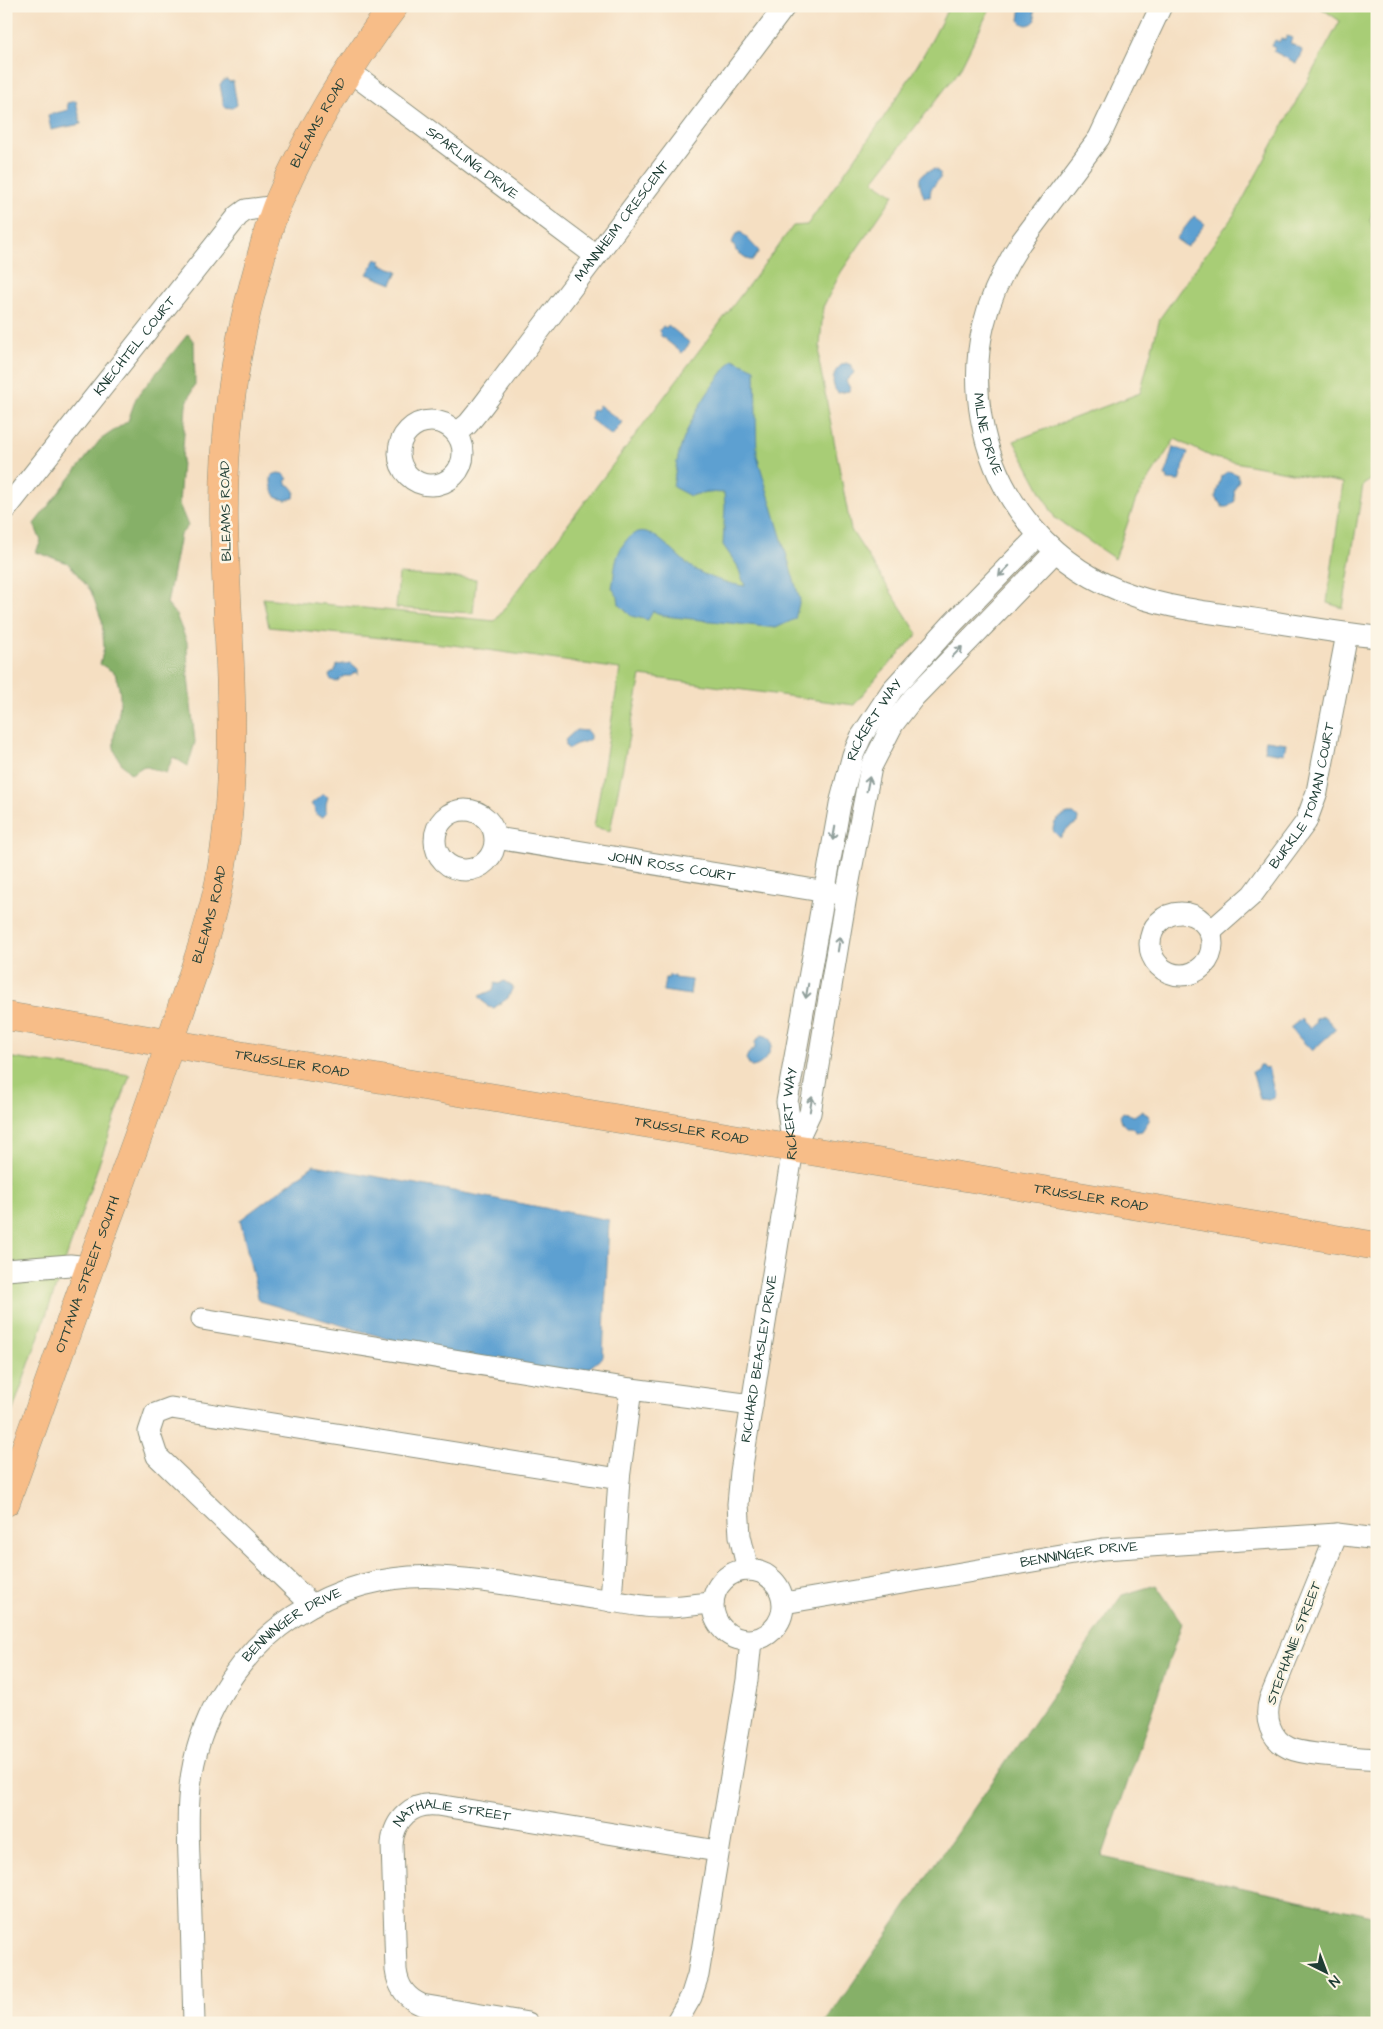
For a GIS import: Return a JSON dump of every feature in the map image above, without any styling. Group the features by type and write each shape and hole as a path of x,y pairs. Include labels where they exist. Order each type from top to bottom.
{"main road":[{"name":"BLEAMS ROAD","path":"169,1045 182,1012 210,918 224,852 228,818 231,732 224,520 225,438 234,374 246,311 277,206 308,138 348,70 394,6"},
{"name":"TRUSSLER ROAD","path":"6,1016 169,1045 1377,1246"},
{"name":"OTTAWA STREET SOUTH","path":"6,1502 159,1081 169,1045"}],"street":[{"name":"MANNHEIM CRESCENT","path":"456,433 477,414 785,6"},
{"name":"MILNE DRIVE","path":"1161,6 1099,138 1012,256 991,299 978,341 977,395 983,434 996,471 1017,509 1038,536 1055,552 1090,576 1133,596 1169,606 1347,634 1377,636"},
{"name":"SPARLING DRIVE","path":"348,70 596,256"},
{"name":"KNECHTEL COURT","path":"6,510 238,216 246,210 277,206"},
{"name":"RICKERT WAY","path":"792,1149 787,1102 840,804 853,755 861,737 892,690 953,623 1038,536"},
{"name":"RICKERT WAY","path":"792,1149 810,1113 846,896 871,767 893,724 914,697 1055,552"},
{"name":"BURKLE TOMAN COURT","path":"1210,932 1252,894 1287,850 1306,822 1317,792 1347,634"},
{"name":"JOHN ROSS COURT","path":"496,838 846,896"},
{"name":"RICHARD BEASLEY DRIVE","path":"748,1570 740,1536 738,1504 741,1472 792,1149"},
{"path":"6,1270 70,1265 90,1267"},
{"path":"202,1319 632,1389 752,1405"},
{"path":"611,1600 619,1479 632,1389"},
{"path":"312,1605 156,1456 149,1432 155,1414 172,1408 619,1479"},
{"name":"BENNINGER DRIVE","path":"784,1603 1103,1549 1337,1534 1377,1539"},
{"name":"STEPHANIE STREET","path":"1337,1534 1270,1699 1268,1718 1275,1736 1290,1749 1302,1752 1377,1759"},
{"path":"748,1570 761,1572 773,1580 781,1591 784,1603 781,1618 774,1630 762,1638 751,1641 734,1638 723,1630 715,1618 713,1603 716,1592 723,1580 734,1573 748,1570"},
{"name":"BENNINGER DRIVE","path":"194,2023 188,1799 197,1751 208,1718 217,1700 240,1665 269,1635 312,1605 360,1586 387,1579 423,1576 458,1579 656,1607 713,1603"},
{"path":"676,2023 686,2008 695,1986 747,1680 751,1641"},
{"name":"NATHALIE STREET","path":"528,2023 422,2005 410,1998 401,1988 396,1970 392,1844 396,1826 403,1816 419,1806 437,1805 717,1851"}],"green space":[{"path":"949,6 991,6 959,71 873,181 894,195 841,272 823,307 819,361 851,530 918,634 877,677 854,705 641,676 610,831 594,827 620,669 453,645 269,627 263,598 495,621 793,226 807,225 901,91 918,64"},
{"path":"1318,6 1377,6 1377,200 1370,220 1377,239 1377,476 1363,485 1343,608 1327,603 1343,483 1214,458 1175,439 1136,499 1115,559 1055,518 1014,441 1140,393 1160,318 1236,212 1340,21"},
{"path":"188,334 194,342 195,384 186,405 179,504 188,526 180,535 167,604 176,615 187,642 188,677 195,742 188,766 173,757 166,773 144,766 131,774 121,763 114,745 120,690 115,673 100,664 104,648 102,621 91,591 68,563 36,552 41,541 34,524 100,440 128,421 136,398"},
{"path":"399,574 476,579 473,613 396,608"},
{"path":"6,1057 130,1075 6,1430"},
{"path":"1156,1585 1182,1623 1102,1857 1377,1917 1377,2023 825,2023 1122,1595"}],"water":[{"path":"1021,6 1040,6 1034,12 1036,20 1032,24 1025,25 1019,20"},
{"path":"1287,36 1292,38 1290,43 1302,50 1301,56 1296,63 1273,51 1275,48 1272,46 1275,40 1279,42 1281,39 1285,40"},
{"path":"226,79 230,82 233,81 237,105 232,108 224,107 220,84"},
{"path":"76,101 81,124 51,130 48,115 68,110 67,103"},
{"path":"935,169 941,174 939,176 941,177 931,189 930,197 924,197 920,184 921,177 928,171"},
{"path":"1194,216 1205,224 1187,247 1176,239"},
{"path":"741,232 759,251 753,260 749,260 735,250 732,243 735,235"},
{"path":"376,259 381,261 381,264 398,271 392,284 367,274"},
{"path":"668,325 690,343 682,353 660,335 659,331 663,326 666,328"},
{"path":"733,359 755,369 757,456 800,600 795,619 776,628 664,616 653,611 648,620 631,616 619,604 618,597 612,588 615,565 619,553 625,542 638,532 643,531 654,536 691,567 703,574 725,582 745,586 737,565 723,545 724,493 706,492 690,496 673,487 678,457 688,427 708,392"},
{"path":"846,363 851,365 854,373 846,381 850,388 849,391 838,393 833,381 835,372"},
{"path":"599,405 622,422 612,436 590,419 592,415 590,413 593,409 596,410"},
{"path":"1173,447 1188,452 1179,481 1167,480 1168,477 1165,476"},
{"path":"1228,471 1237,474 1239,480 1234,490 1235,501 1228,507 1222,507 1215,498 1221,477"},
{"path":"284,474 288,479 285,481 295,491 294,498 286,500 277,498 271,481 272,475"},
{"path":"351,663 358,669 358,674 355,672 351,676 344,676 336,682 330,679 329,675 335,671 337,665"},
{"path":"576,730 587,731 590,739 569,749 565,746 565,740"},
{"path":"1266,740 1286,743 1284,754 1264,751"},
{"path":"323,794 328,797 326,814 323,817 315,813 315,809 311,804"},
{"path":"1068,814 1074,814 1078,818 1077,823 1067,829 1060,838 1053,831 1055,822"},
{"path":"669,975 674,976 674,978 692,980 690,995 663,991 665,978 669,978"},
{"path":"504,981 513,987 508,998 494,1008 488,1007 479,996 493,990 495,983 499,984"},
{"path":"1324,1016 1336,1029 1312,1051 1290,1028 1301,1019 1310,1028 1315,1024 1316,1018"},
{"path":"761,1035 771,1040 770,1051 762,1062 757,1066 751,1067 746,1059 748,1054 755,1048 755,1042"},
{"path":"1259,1065 1262,1065 1264,1068 1268,1067 1275,1095 1269,1100 1260,1099 1252,1071 1257,1070"},
{"path":"1141,1111 1148,1115 1150,1119 1142,1131 1136,1132 1131,1127 1126,1127 1122,1123 1120,1116 1123,1112 1134,1116"},
{"path":"314,1165 609,1220 603,1357 584,1372 474,1364 259,1301 240,1220"}]}
